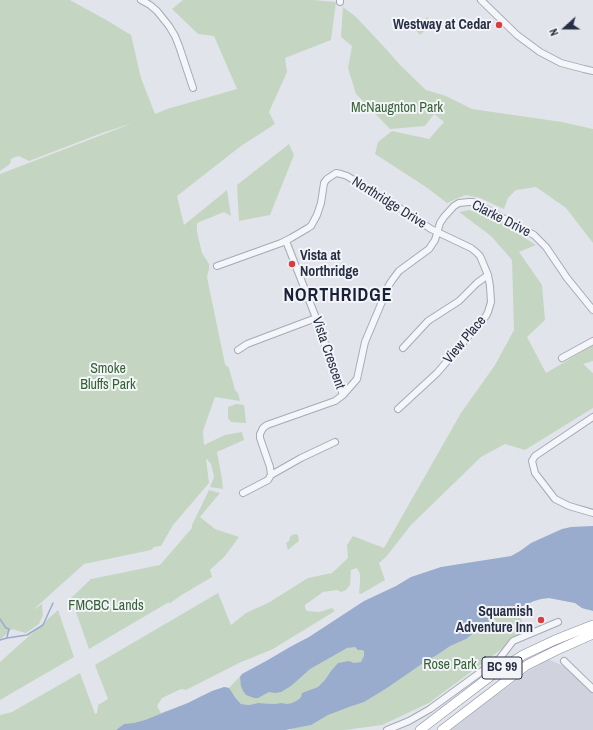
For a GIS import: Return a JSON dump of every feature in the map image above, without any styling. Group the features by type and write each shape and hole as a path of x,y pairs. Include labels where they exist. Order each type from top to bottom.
{"highway":[{"name":"BC 99","path":"420,730 492,675 523,655 593,625"},
{"name":"BC 99","path":"442,730 527,666 555,651 593,634"}],"street":[{"path":"141,0 157,11 169,26 179,46 193,88"},
{"path":"481,0 518,35 540,52 550,58 566,64 593,71"},
{"name":"Northridge Drive","path":"217,266 286,241 311,226 321,203 324,183 326,179 336,173 347,176 437,232"},
{"name":"Clarke Drive","path":"437,232 440,223 454,206 459,203 473,202 526,230 539,240 593,310"},
{"name":"Vista Crescent","path":"286,241 316,318 343,395 357,379 365,342 393,279 399,271 429,249 435,240 437,232"},
{"name":"View Place","path":"398,409 431,379 486,316 490,308 491,302 488,275 480,256 476,252 437,232"},
{"path":"403,348 428,322 459,301 477,283 488,275"},
{"path":"238,350 247,344 316,318"},
{"path":"562,358 593,340"},
{"path":"243,493 268,480 271,474 260,438 261,430 263,428 267,425 335,401 343,395"},
{"path":"593,417 535,456 532,461 534,474 555,499 569,506 593,513"},
{"path":"271,474 335,442"},
{"path":"386,730 409,721 430,709 500,658 513,641 558,622"},
{"path":"564,661 593,689"}],"shaded area":[{"path":"548,659 570,669 593,692 593,730 449,730 530,670"}],"green space":[{"name":"Smoke Bluffs Park","path":"0,0 70,0 131,35 141,78 155,114 167,109 237,89 214,36 198,34 172,9 183,0 313,0 336,2 331,40 285,58 287,72 269,112 275,124 241,146 177,196 184,225 227,190 231,216 224,212 197,223 197,232 202,253 209,264 207,277 225,364 229,368 235,390 238,393 240,401 215,397 203,431 204,445 225,435 242,432 244,440 217,452 223,489 210,487 214,477 211,464 206,458 209,483 173,525 161,546 154,547 151,550 84,564 33,610 42,604 43,615 39,624 26,633 12,629 0,640 0,174 133,123 102,133 29,161 19,156 15,157 11,159 10,164 0,171"},
{"name":"McNaugnton Park","path":"343,7 356,17 400,65 426,90 446,96 472,109 562,122 593,129 593,243 566,208 536,187 516,190 508,198 504,209 480,198 465,195 447,203 426,187 375,154 378,142 392,131 429,139 444,122 434,114 425,126 390,129 356,94 348,68 352,46 341,37"},
{"path":"427,17 433,23 420,35 415,29"},
{"path":"289,144 294,155 270,215 239,221 237,185"},
{"path":"469,210 485,214 536,245 519,252 542,285 545,320 527,337 546,373 593,345 593,361 583,364 593,373 593,408 525,450 505,444 481,457 411,525 386,557 379,563 385,580 361,594 359,593 360,574 357,568 351,570 350,585 346,590 341,592 337,590 323,592 305,605 307,611 319,612 332,608 335,611 273,649 239,663 186,690 181,689 162,698 157,706 161,713 224,687 229,688 242,674 303,640 332,652 406,631 304,706 258,703 249,705 241,704 234,695 134,724 124,724 116,730 0,730 0,715 12,712 80,673 95,714 97,713 98,705 108,699 95,665 218,593 231,625 246,613 268,603 308,578 332,573 348,558 347,545 353,536 384,548 461,413 495,365 514,330 512,260 491,236 459,212"},
{"path":"236,404 244,405 246,423 231,422 228,418 228,407"},
{"name":"FMCBC Lands","path":"209,490 220,493 200,517 215,529 239,537 225,556 210,570 212,577 169,604 169,602 89,649 71,598 91,579 160,565 192,528 192,525"},
{"path":"292,535 298,535 299,541 288,550 286,543"},
{"name":"Rose Park","path":"569,596 589,610 582,608 575,603 549,598 534,601 515,609 517,610 526,631 429,703 382,725 345,730 248,730 253,723 510,600"},
{"name":"FMCBC Lands","path":"58,610 74,657 0,700 0,662"}],"water":[{"path":"593,526 593,611 582,608 575,603 549,598 534,601 510,612 498,615 466,639 450,646 364,702 328,715 311,725 285,730 116,730 124,724 145,720 224,687 229,688 241,704 292,703 301,697 302,693 318,687 338,663 349,661 354,663 361,662 364,656 364,651 358,650 355,647 347,648 310,669 291,686 281,692 269,692 258,698 246,695 241,686 240,677 242,674 309,637 364,601 411,577 441,567 511,556 531,543 562,529"}],"waterway":[{"path":"0,640 27,635 43,625 53,603"},
{"path":"0,619 6,628 9,629 7,637"}],"place":[{"name":"Westway at Cedar","path":"499,25"},
{"name":"Vista at Northridge","path":"292,264"},
{"name":"Squamish Adventure Inn","path":"541,620"}],"district":[{"name":"NORTHRIDGE","path":"338,296"}]}
